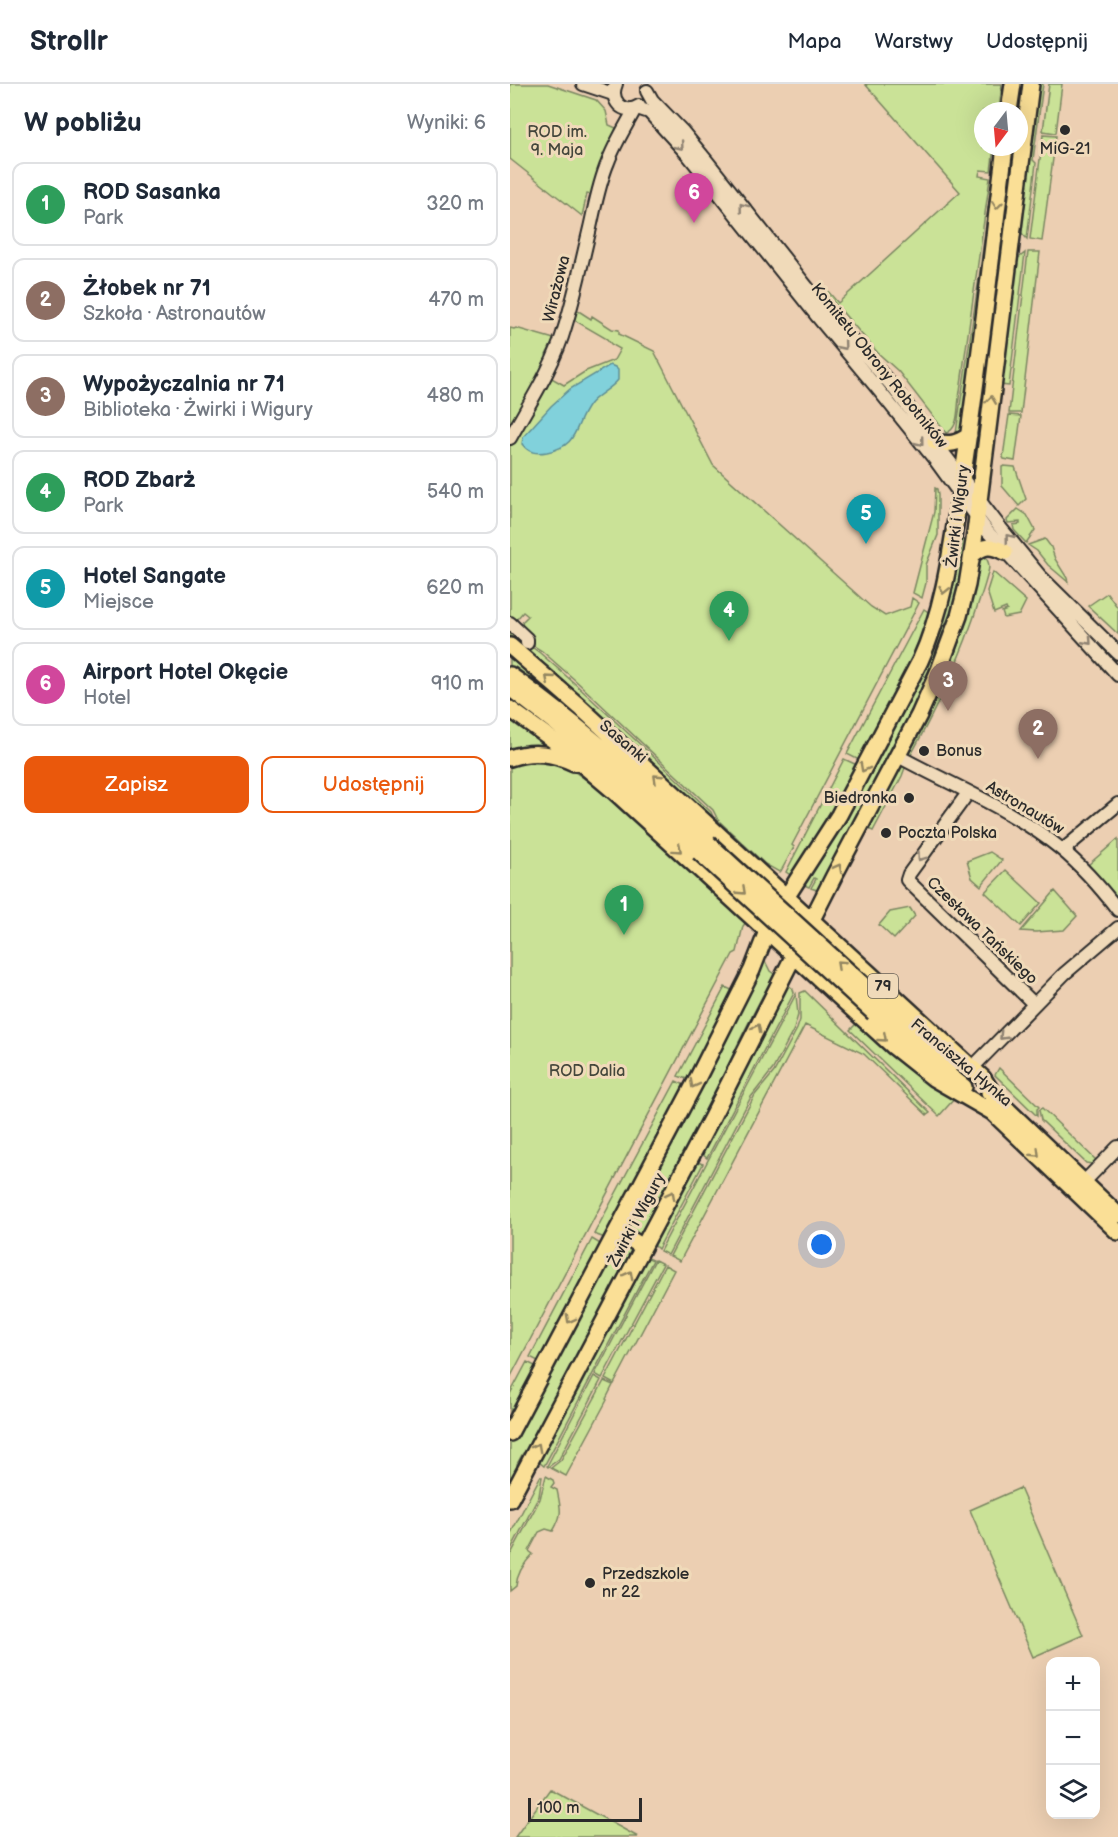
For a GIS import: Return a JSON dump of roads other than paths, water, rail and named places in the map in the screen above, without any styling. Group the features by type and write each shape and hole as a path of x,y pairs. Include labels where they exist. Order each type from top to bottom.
{"main road":[{"path":"1010,102 1013,84"},
{"name":"Żwirki i Wigury","path":"510,1499 712,1117 928,696 947,652 965,594 972,555 1031,84"},
{"name":"Żwirki i Wigury","path":"510,1433 696,1081 752,970 776,913 844,805 925,649 938,612 947,575 960,494 1004,156"},
{"path":"935,442 957,443 969,435"},
{"path":"972,555 988,546 1005,552"},
{"name":"79","path":"516,648 983,1078 994,1105"},
{"name":"Sasanki","path":"510,675 609,753 704,847"},
{"name":"Sasanki","path":"510,688 574,738 704,847"},
{"path":"510,709 557,743 590,771"},
{"name":"79","path":"510,758 528,753 544,753 590,771 913,1064 951,1090 994,1105"},
{"name":"Franciszka Hynka","path":"704,847 878,1008 1084,1182 1118,1215"},
{"name":"Franciszka Hynka","path":"994,1105 1118,1232"},
{"path":"617,1231 643,1247"}],"street":[{"path":"584,84 615,89 617,104 622,108 636,109"},
{"name":"Komitetu Obrony Robotników","path":"646,88 652,100 683,132 814,296 892,386 1040,576 1118,653"},
{"name":"Wirażowa","path":"617,139 643,102 646,88"},
{"name":"Wirażowa","path":"510,438 548,370 561,339 572,302 595,201 617,139 622,108"},
{"name":"Komitetu Obrony Robotników","path":"636,109 649,112 689,156 871,380 1005,552 1118,675"},
{"path":"510,623 527,639 516,648"},
{"name":"Astronautów","path":"897,756 1029,826 1063,850 1097,884 1118,910"},
{"name":"Czesława Tańskiego","path":"968,793 909,874 907,880 1034,1004"},
{"path":"1063,850 1118,804"},
{"path":"972,1068 1064,974 1118,928"},
{"path":"1084,1182 1113,1152"}],"water":[{"path":"610,365 618,370 618,380 589,405 571,440 558,449 539,453 527,449 522,444 523,437 551,406 570,389"}],"place":[{"name":"MiG-21","path":"1065,130"},
{"name":"Airport Hotel Okęcie","path":"694,223"},
{"name":"Hotel Sangate","path":"866,544"},
{"name":"ROD Zbarż","path":"729,641"},
{"name":"Wypożyczalnia nr 71","path":"948,711"},
{"name":"Bonus","path":"924,751"},
{"name":"Żłobek nr 71","path":"1038,759"},
{"name":"Biedronka","path":"909,798"},
{"name":"Poczta Polska","path":"886,833"},
{"name":"ROD Sasanka","path":"624,935"},
{"name":"Przedszkole nr 22","path":"590,1583"}],"park label":[{"name":"ROD im. 9. Maja","path":"557,141"},
{"name":"ROD Dalia","path":"587,1071"}]}
